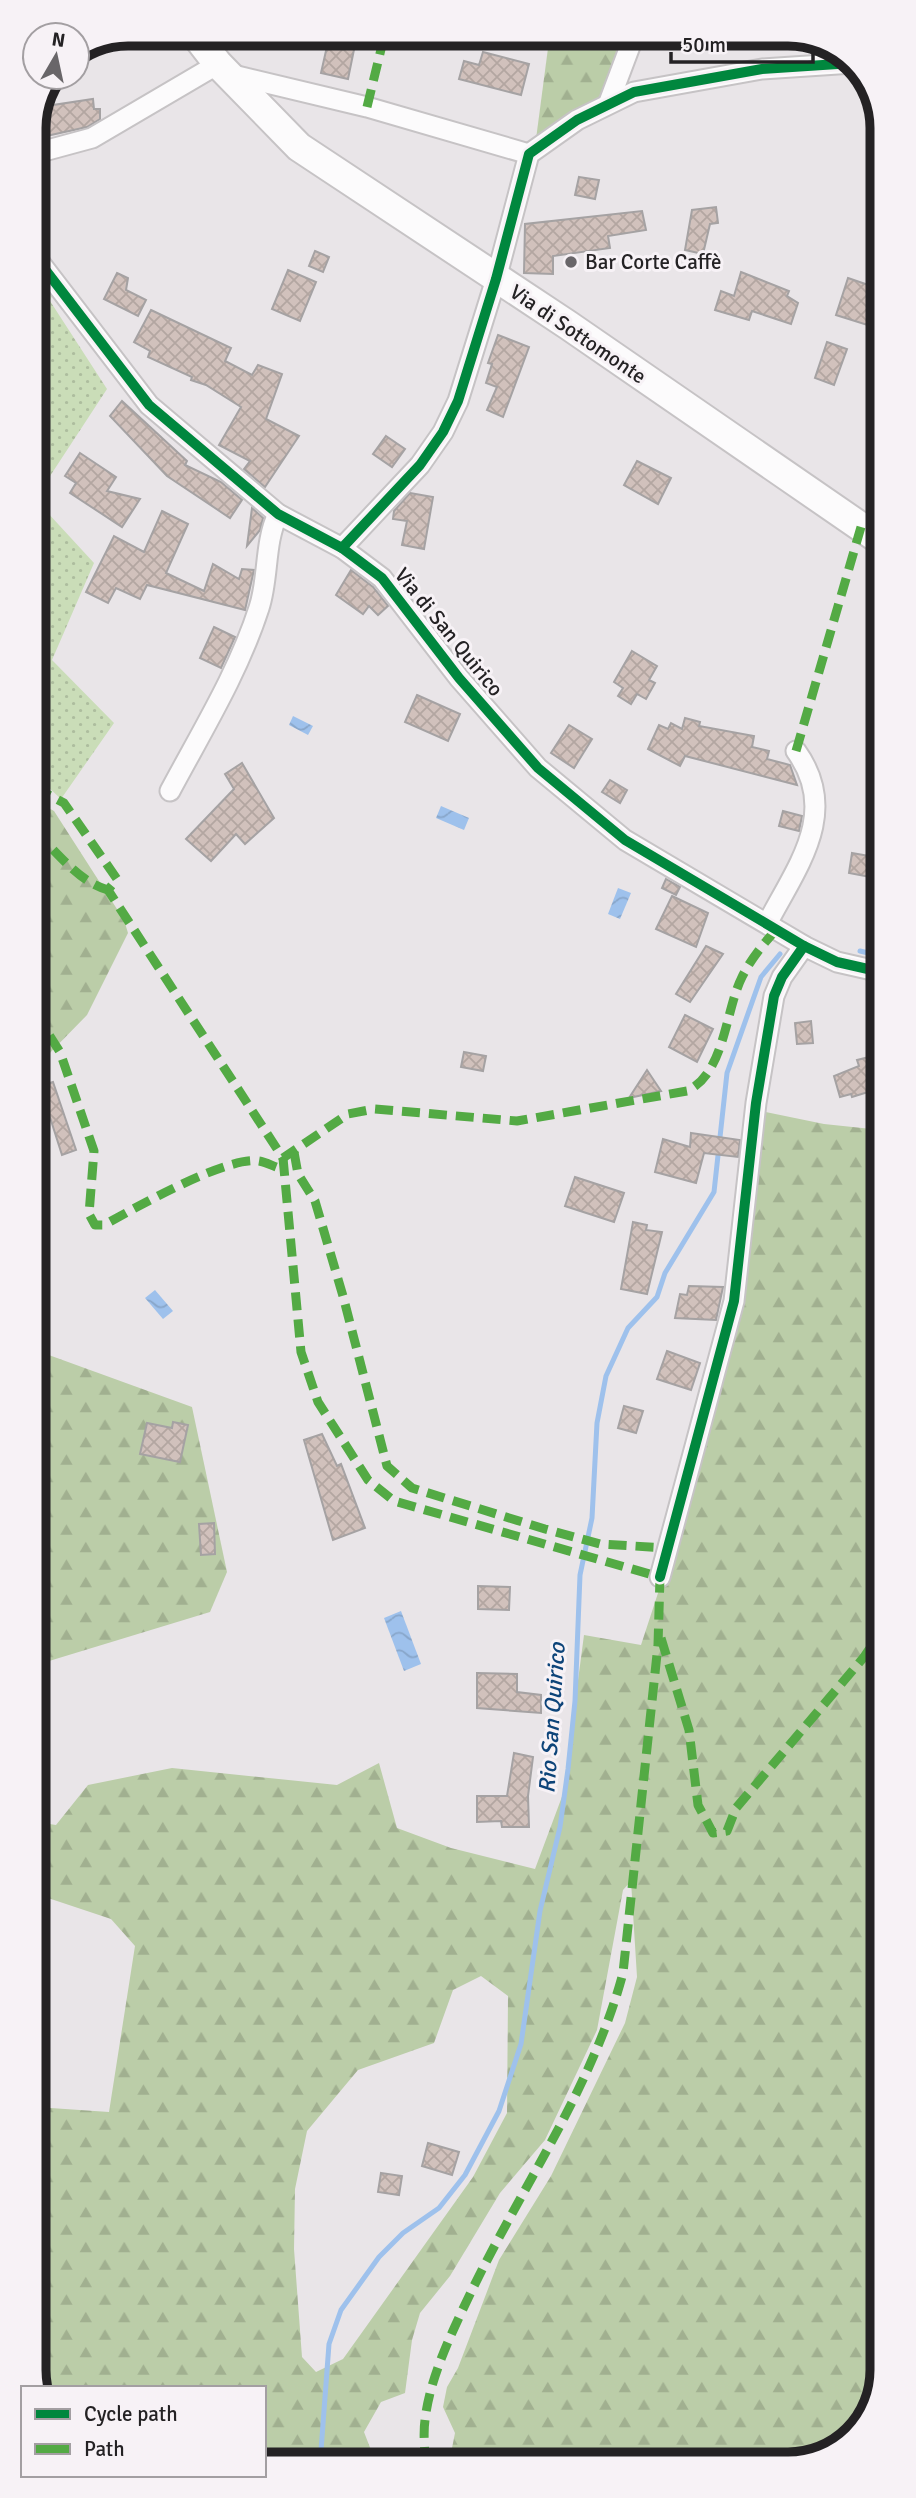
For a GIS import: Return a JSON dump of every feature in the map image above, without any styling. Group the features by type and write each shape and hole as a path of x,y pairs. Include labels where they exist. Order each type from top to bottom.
{"main road":[{"name":"Via di Sottomonte","path":"204,45 223,69 299,147 870,533"}],"street":[{"path":"609,102 630,46"},
{"path":"342,548 420,465 443,432 458,401 496,279 529,154 609,102 658,87 762,69 839,64"},
{"path":"46,150 92,138 223,69 529,154"},
{"name":"Via di San Quirico","path":"46,271 149,405 278,514 342,548 382,578 459,678 538,768 625,840 768,922 804,946 837,962 870,970"},
{"path":"170,791 241,660 261,604 272,527 278,514"},
{"path":"768,922 809,845 815,811 814,785 808,768 796,751"},
{"path":"660,1577 734,1301 756,1103 774,996 782,976 804,946"}],"green space":[{"path":"548,46 626,46 613,93 536,139"},
{"path":"46,275 56,286 50,301 107,389 46,482"},
{"path":"46,511 94,563 52,660 114,723 61,799 46,785"},
{"path":"46,806 54,811 124,920 128,933 87,1015 46,1057"},
{"path":"761,1111 824,1124 870,1129 870,2370 866,2397 853,2420 834,2439 799,2452 451,2452 455,2433 443,2407 447,2387 458,2368 499,2260 551,2176 625,2023 637,1977 631,1881 623,1890 597,2030 545,2140 500,2193 450,2276 420,2313 412,2340 405,2393 381,2402 364,2432 372,2452 266,2452 266,2386 47,2386 45,2108 109,2112 135,1946 111,1919 45,1897 45,1823 56,1825 88,1785 172,1768 337,1785 379,1763 397,1828 451,1848 535,1869 563,1794 584,1635 641,1645 675,1541 741,1305","holes":["481,1976 508,1996 507,2113 473,2177 343,2359 316,2372 302,2357 294,2249 295,2189 307,2131 358,2070 434,2043 453,1990"]},
{"path":"45,1354 192,1407 227,1572 210,1612 45,1662"}],"water":[{"path":"293,716 313,726 308,735 289,725"},
{"path":"441,806 469,818 464,830 436,818"},
{"path":"618,888 631,893 620,919 608,914"},
{"path":"155,1290 173,1311 163,1319 145,1298"},
{"path":"401,1611 421,1664 404,1671 384,1618"}],"building":[{"path":"327,45 355,45 348,79 321,73"},
{"path":"483,52 529,64 521,95 459,79 464,61 479,65"},
{"path":"93,99 94,109 100,109 100,119 87,127 46,136 49,106"},
{"path":"579,177 599,180 595,199 575,195"},
{"path":"716,207 718,223 710,224 703,254 685,250 692,210"},
{"path":"642,211 646,230 608,236 610,248 553,256 553,274 524,273 525,224"},
{"path":"315,251 329,257 323,272 309,266"},
{"path":"288,270 316,282 300,321 272,309"},
{"path":"741,272 789,291 787,296 798,303 791,324 752,311 749,320 715,310 721,291 734,296"},
{"path":"117,273 128,278 126,290 146,300 138,316 104,299"},
{"path":"848,278 870,286 870,326 836,315"},
{"path":"151,310 231,348 225,361 252,375 258,365 282,374 266,419 299,436 265,487 244,469 250,461 219,445 241,407 206,385 191,380 192,377 148,357 150,351 134,342"},
{"path":"498,335 529,347 503,417 487,410 497,387 486,383 492,364 488,363"},
{"path":"827,342 847,349 834,385 815,378"},
{"path":"122,401 187,461 185,465 221,482 242,500 230,518 167,476 110,416"},
{"path":"386,436 405,449 392,467 373,454"},
{"path":"80,453 116,477 107,491 140,499 122,527 70,493 76,483 65,476"},
{"path":"637,461 671,478 658,504 624,485"},
{"path":"410,493 433,497 424,549 402,545 407,521 393,519 394,511"},
{"path":"252,508 263,518 260,530 247,546"},
{"path":"162,511 188,524 166,573 204,591 213,564 239,579 242,569 254,570 245,610 147,585 140,599 116,588 108,603 86,592 114,536 144,552"},
{"path":"351,570 373,587 388,606 378,615 369,606 363,614 336,595"},
{"path":"214,627 235,637 221,668 200,658"},
{"path":"632,651 657,666 649,680 655,683 646,699 637,694 631,704 618,696 623,688 614,682"},
{"path":"417,695 460,714 448,741 405,722"},
{"path":"685,718 700,722 699,726 754,736 752,747 769,751 767,759 790,765 797,785 685,756 680,766 648,749 659,725 668,729 671,723 682,729"},
{"path":"569,725 592,739 574,768 551,753"},
{"path":"242,763 274,818 245,844 236,834 211,861 186,839 234,789 225,774"},
{"path":"610,780 627,790 620,803 602,792"},
{"path":"783,811 802,816 799,831 779,826"},
{"path":"852,853 870,856 870,877 849,873"},
{"path":"666,879 680,887 676,895 662,888"},
{"path":"672,896 708,913 696,947 656,929"},
{"path":"706,946 723,954 690,1002 676,994"},
{"path":"685,1015 713,1029 697,1062 669,1047"},
{"path":"811,1021 813,1043 797,1044 795,1023"},
{"path":"464,1052 486,1056 483,1071 461,1067"},
{"path":"870,1057 870,1091 852,1097 851,1094 840,1097 834,1076 859,1066 857,1060"},
{"path":"647,1070 661,1091 629,1098"},
{"path":"53,1082 76,1150 62,1155 46,1103 46,1084"},
{"path":"691,1133 740,1140 738,1157 704,1153 696,1183 655,1172 663,1139 690,1147"},
{"path":"575,1177 624,1193 614,1222 565,1206"},
{"path":"633,1222 647,1225 646,1230 662,1232 647,1294 621,1289"},
{"path":"689,1286 723,1287 716,1320 675,1318 680,1294 687,1295"},
{"path":"667,1351 700,1363 691,1390 657,1379"},
{"path":"624,1406 643,1411 636,1433 618,1428"},
{"path":"173,1422 188,1425 180,1462 140,1454 147,1423 172,1428"},
{"path":"322,1434 337,1466 341,1464 365,1528 333,1540 304,1440"},
{"path":"214,1523 215,1554 201,1555 199,1524"},
{"path":"478,1586 510,1587 509,1610 478,1609"},
{"path":"477,1673 517,1674 517,1692 541,1695 541,1713 477,1708"},
{"path":"514,1753 533,1757 528,1796 529,1827 502,1827 501,1821 477,1822 477,1796 507,1796"},
{"path":"428,2143 459,2152 452,2175 422,2166"},
{"path":"381,2173 402,2176 399,2195 378,2192"}],"waterway":[{"name":"Rio San Quirico","path":"860,951 870,953"},
{"name":"Rio San Quirico","path":"321,2452 329,2344 341,2310 379,2257 403,2233 439,2208 465,2175 499,2111 521,2044 540,1911 560,1827 568,1769 575,1701 580,1575 592,1518 597,1423 606,1376 628,1328 657,1297 665,1273 714,1192 727,1073 761,977 780,954"}],"marked path":[{"path":"367,107 382,45"},
{"path":"796,751 861,527"},
{"path":"46,793 64,803 117,879 108,890 283,1158 348,1114 374,1109 517,1121 687,1091 700,1082 717,1056 742,977 777,929"},
{"path":"46,842 77,873 108,890"},
{"path":"46,1030 60,1052 94,1151 89,1214 95,1225 104,1225 181,1185 225,1166 259,1161 279,1168 284,1165"},
{"path":"294,1152 298,1174 315,1201 343,1296 387,1466 412,1488 545,1529 600,1544 667,1548"},
{"path":"283,1158 301,1352 318,1402 368,1480 394,1501 660,1577 658,1645 623,1973 594,2055 555,2135 492,2251 443,2354 428,2403 425,2452"},
{"path":"661,1638 689,1730 698,1805 713,1833 727,1831 736,1808 870,1648"}],"cycle path":[{"path":"342,548 420,465 443,432 458,401 496,279 529,154 577,120 634,92 762,69 839,64"},
{"path":"46,271 149,405 278,514 342,548 382,578 459,678 538,768 625,840 804,946 837,962 870,970"},
{"path":"660,1577 734,1301 756,1103 774,996 782,977 804,946"}],"place":[{"name":"Bar Corte Caffè","path":"571,262"}]}
